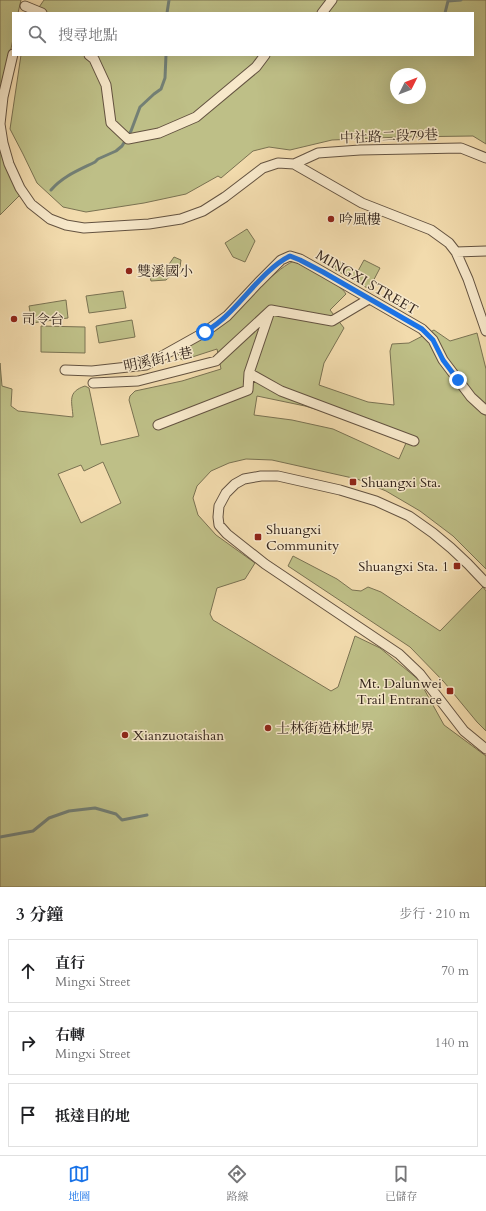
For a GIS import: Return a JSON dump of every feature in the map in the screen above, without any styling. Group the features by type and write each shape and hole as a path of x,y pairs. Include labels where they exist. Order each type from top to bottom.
{"street":[{"path":"323,12 332,0"},
{"path":"25,6 40,12"},
{"path":"12,56 2,97 0,124 3,143 9,164 20,188 31,204 50,219 66,225 84,228 149,224 181,219 203,211 225,197 263,168 278,163 294,164 362,203 431,230 449,243 456,252 468,279 482,302 486,331"},
{"path":"90,56 94,59 106,85 111,123 128,139 159,132 196,117 256,68 264,56"},
{"name":"中社路二段79巷","path":"294,164 318,153 360,150 461,148 486,158"},
{"path":"456,252 486,251"},
{"name":"MINGXI STREET","path":"65,370 92,371 146,365 205,332 227,316 258,282 281,260 290,256 323,272 422,329 433,340 443,360 471,397 484,410 486,410"},
{"path":"158,425 248,390 250,373 270,310 332,321 369,299"},
{"name":"明溪街11巷","path":"93,383 138,381 216,361 270,310"},
{"path":"250,373 281,391 414,441"},
{"path":"486,583 451,548 409,516 376,501 340,490 278,476 261,476 244,479 235,484 226,493 220,506 218,518 219,525 227,534 260,560 399,654 420,674 464,731 486,749"}],"green space":[{"path":"0,0 21,0 18,12 12,12 12,44 0,102"},
{"path":"44,0 486,0 486,144 473,136 400,137 332,140 290,150 269,147 253,151 221,178 218,176 186,194 144,203 86,212 63,207 37,183 10,129 21,56 474,56 474,12 36,12"},
{"path":"0,138 20,195 0,215"},
{"path":"247,229 255,241 245,262 233,257 225,243"},
{"path":"174,257 181,260 180,267 166,280 151,281 149,273 164,269"},
{"path":"364,260 380,268 369,289 334,269 338,261 358,271"},
{"path":"294,261 337,285 346,294 330,310 344,328 324,363 319,385 368,402 394,405 390,351 392,344 409,343 434,330 450,341 477,333 486,369 486,569 453,536 420,511 386,491 357,479 272,460 246,459 229,463 211,471 197,486 193,498 198,515 216,535 255,563 245,579 217,588 210,614 213,620 331,691 338,687 355,636 380,648 419,680 444,725 486,756 486,887 0,887 0,363 2,386 12,389 11,406 18,411 73,417 73,394 79,388 85,386 89,388 101,445 139,436 129,400 130,396 135,391 182,381 221,369 217,349 183,360 179,358 178,353 217,328 268,279","holes":["257,396 305,406 349,419 406,443 399,459 333,429 292,420 254,415","103,462 121,503 81,523 58,474 81,465 84,471"]},
{"path":"123,291 126,308 89,313 86,296"},
{"path":"66,300 68,318 32,323 29,306"},
{"path":"132,320 135,337 99,343 96,326"},
{"path":"41,326 85,327 85,353 41,352"},
{"path":"293,556 337,579 352,590 361,591 368,587 381,592 440,631 483,587 486,591 486,731 444,682 410,647 288,566"}],"waterway":[{"path":"167,12 169,0"},
{"path":"445,12 448,1 461,0"},
{"path":"51,190 66,177 98,159 116,151 122,146 131,131 140,107 161,89 165,78 166,56"},
{"path":"0,837 33,831 49,818 69,811 95,808 116,814 122,820 147,815"}],"place":[{"name":"吟風樓","path":"331,219"},
{"name":"雙溪國小","path":"129,271"},
{"name":"司令台","path":"14,319"},
{"name":"Shuangxi Sta.","path":"353,482"},
{"name":"Shuangxi Community","path":"258,537"},
{"name":"Shuangxi Sta. 1","path":"457,566"},
{"name":"Mt. Dalunwei Trail Entrance","path":"450,691"},
{"name":"士林街造林地界","path":"268,728"},
{"name":"Xianzuotaishan","path":"125,735"}],"route":[{"path":"205,332 227,316 258,282 281,260 290,256 323,272 422,329 433,340 443,360 458,380"}]}
